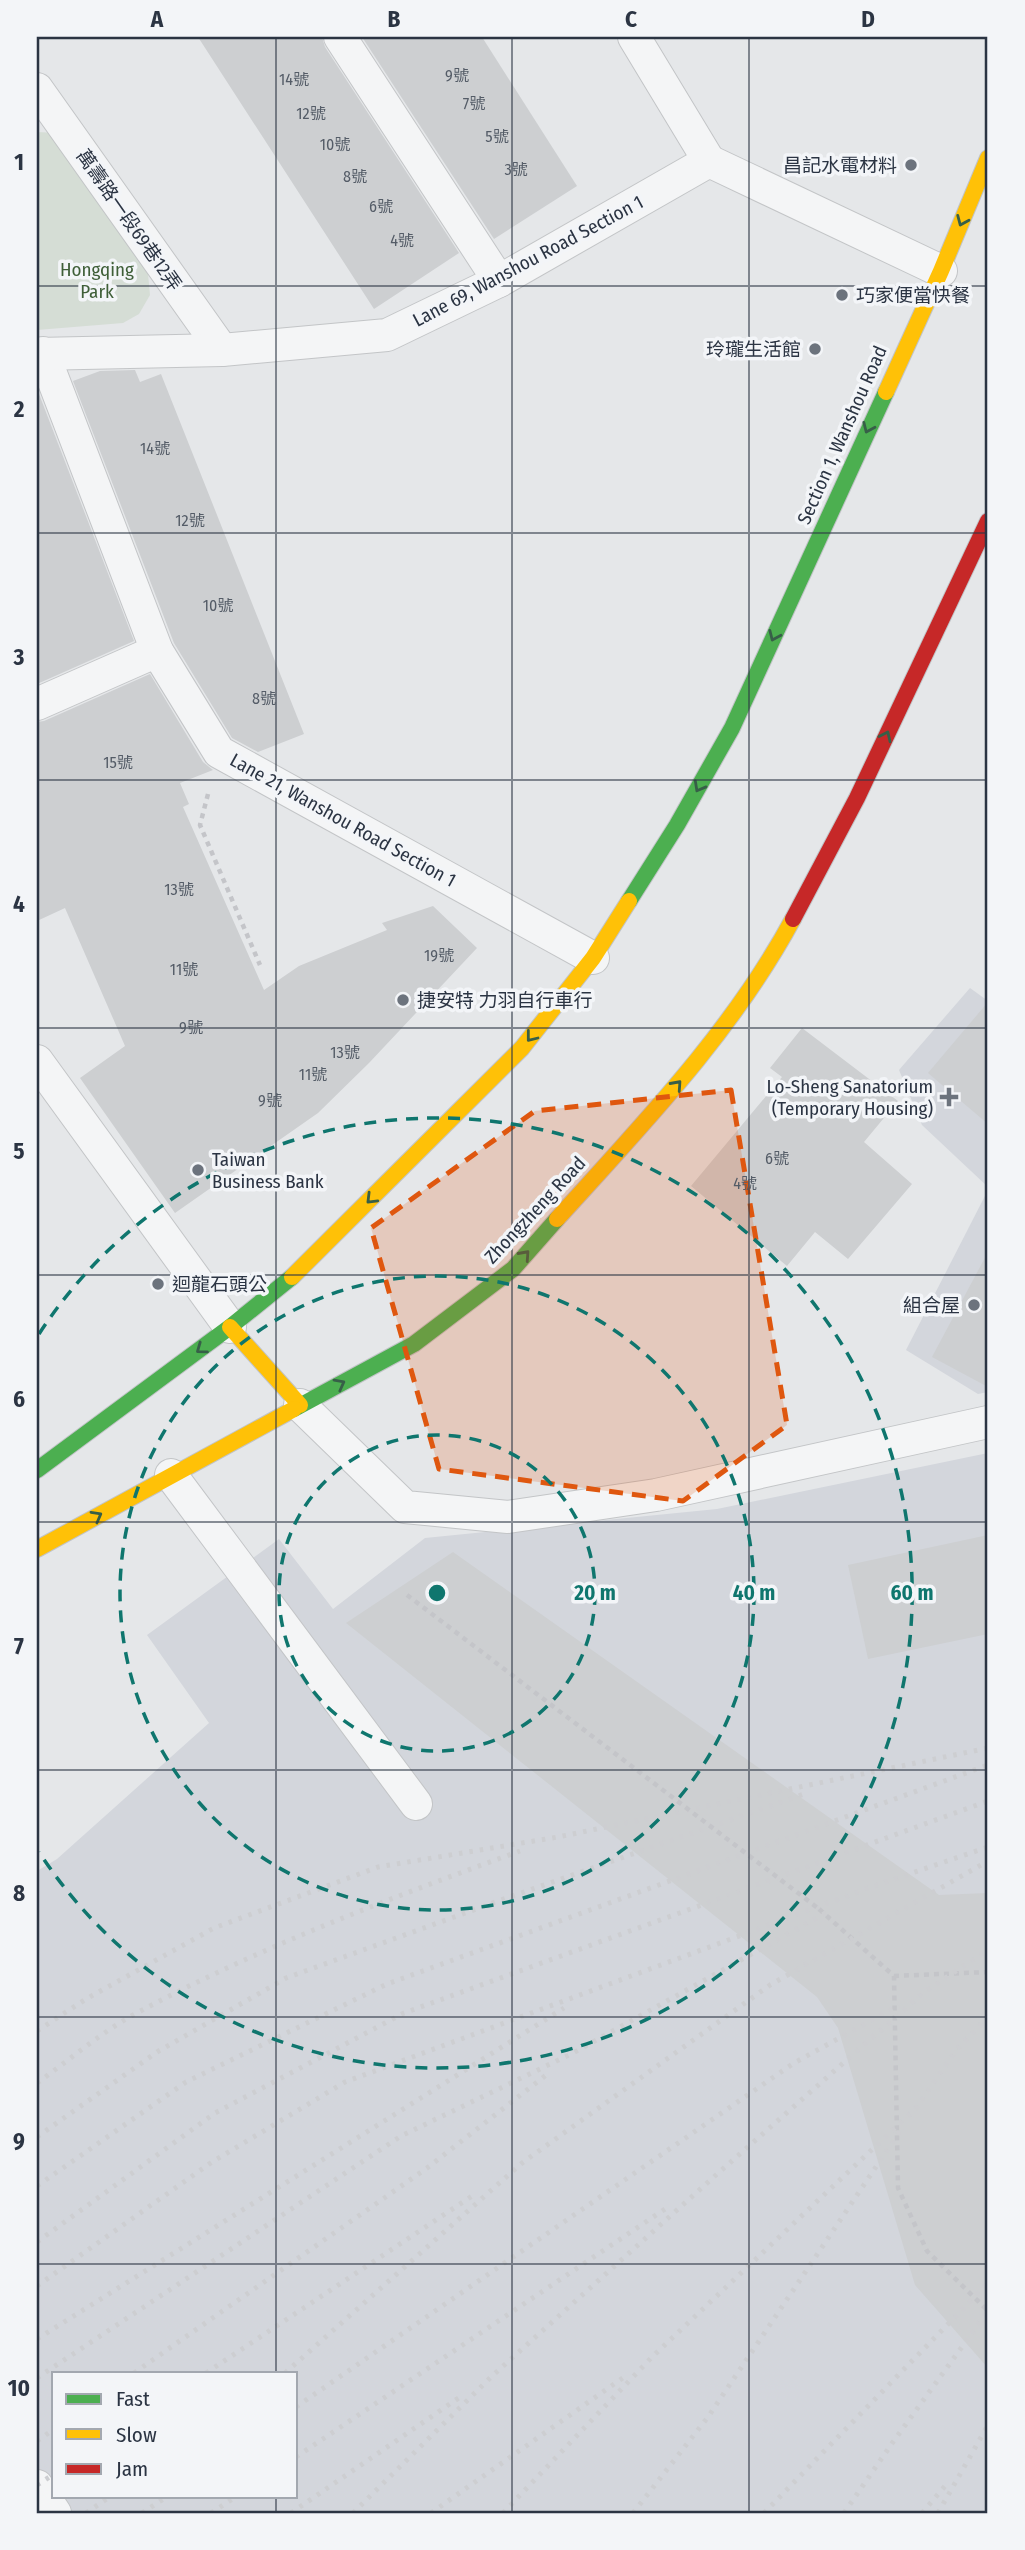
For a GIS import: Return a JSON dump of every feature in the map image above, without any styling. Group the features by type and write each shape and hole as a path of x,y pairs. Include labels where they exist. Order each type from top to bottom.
{"main road":[{"name":"Section 1, Wanshou Road","path":"593,958 677,825 732,728 940,271 988,158"},
{"name":"Zhongzheng Road","path":"37,1549 414,1344 513,1269 690,1071 776,950 857,798 988,521"},
{"path":"37,1470 230,1327 297,1273 522,1048 593,958"},
{"path":"230,1327 300,1405"}],"lane":[{"path":"340,37 499,281"},
{"path":"634,37 709,161 940,271"},
{"name":"萬壽路一段69巷12弄","path":"37,89 222,350"},
{"name":"Lane 69, Wanshou Road Section 1","path":"40,354 222,350 387,335 499,281 709,161"},
{"name":"Lane 21, Wanshou Road Section 1","path":"40,354 157,651 219,752 593,958"},
{"path":"37,704 157,651"},
{"path":"37,1061 230,1327"},
{"path":"300,1405 405,1507 508,1517 656,1494 988,1422"},
{"path":"172,1475 416,1804"},
{"path":"37,2486 55,2513"}],"path":[{"path":"219,752 200,825 260,965"},
{"path":"407,1595 819,1909 894,1976 988,1972"},
{"path":"894,1976 898,2188 927,2251 988,2311"}],"highlighted area":[{"path":"731,1090 787,1425 683,1501 439,1469 371,1228 535,1111"}],"shaded area":[{"name":"Lo-Sheng Sanatorium (Temporary Housing)","path":"970,988 988,1001 988,1187 922,1125 899,1070"},
{"path":"988,1190 988,1392 978,1394 906,1350"},
{"path":"988,1453 988,2513 37,2513 37,1871 57,1859 209,1723 147,1635 279,1539 333,1609 425,1538 717,1509"}],"green space":[{"name":"Hongqing Park","path":"37,132 57,133 148,274 150,295 139,314 123,323 37,330"}],"building":[{"path":"198,37 322,37 325,47 459,253 374,309"},
{"path":"362,37 482,37 577,186 494,239"},
{"path":"135,370 140,382 161,374 304,734 258,752 232,738 174,643 73,381 100,371"},
{"path":"39,394 134,641 37,684 37,395"},
{"path":"150,674 203,762 213,770 180,783 189,804 183,807 264,990 299,966 387,930 382,923 433,906 477,948 318,1113 175,1213 80,1078 125,1046 65,908 37,921 37,722"},
{"path":"988,1002 988,1124 928,1073"},
{"path":"802,1028 898,1101 864,1142 912,1184 848,1259 815,1232 787,1266 691,1186 782,1077 770,1068"},
{"name":"組合屋","path":"988,1252 988,1387 932,1357"},
{"path":"988,1535 988,1634 868,1659 848,1565"},
{"path":"453,1552 939,1895 988,1893 988,2368 915,2285 838,2028 817,1997 346,1623"}],"railway":[{"path":"37,2031 86,1999 214,1928 378,1867 558,1837 988,1748"},
{"path":"37,2186 186,2082 387,1984 988,1765"},
{"path":"37,2137 157,2052 286,1978 804,1794"},
{"path":"37,2242 215,2113 404,2013 988,1801"},
{"path":"37,2286 212,2162 345,2082 874,1886 988,1847"},
{"path":"37,2083 120,2022 227,1968 372,1906 520,1851"},
{"path":"286,2372 522,2163 770,1985 988,1861"},
{"path":"37,2378 401,2136 573,2053 831,1910"},
{"path":"353,2513 492,2376 716,2175 924,1992 988,1950"},
{"path":"298,2406 794,2063 899,2005"},
{"path":"37,2339 564,2008"},
{"path":"503,2513 652,2357 916,2108 957,2049 988,2017"},
{"path":"135,2372 427,2168 550,2072"},
{"path":"633,2513 708,2417 900,2131"},
{"path":"208,2372 475,2194"},
{"path":"298,2456 668,2207"},
{"path":"764,2513 988,2283"},
{"path":"844,2513 988,2311"},
{"path":"431,2513 624,2377"},
{"path":"291,2513 460,2397"},
{"path":"938,2513 988,2425"},
{"path":"37,2441 52,2430"},
{"path":"37,2485 52,2475"},
{"path":"922,2513 945,2486"},
{"path":"86,2513 108,2498"},
{"path":"142,2513 165,2498"},
{"path":"211,2513 234,2498"}],"traffic: fast":[{"path":"629,901 677,825 732,728 886,392"},
{"path":"294,1409 414,1344 513,1269 557,1219"},
{"path":"37,1470 230,1327 292,1277"}],"traffic: slow":[{"path":"886,392 988,158"},
{"path":"292,1277 522,1048 593,958 629,901"},
{"path":"557,1219 653,1113 714,1039 769,960 793,919"},
{"path":"230,1327 300,1405"},
{"path":"37,1549 294,1409"}],"traffic: jam":[{"path":"793,919 857,798 988,521"}],"place":[{"name":"昌記水電材料","path":"911,165"},
{"name":"巧家便當快餐","path":"842,295"},
{"name":"玲瓏生活館","path":"815,349"},
{"name":"捷安特 力羽自行車行","path":"403,1000"},
{"name":"Lo-Sheng Sanatorium (Temporary Housing)","path":"949,1097"},
{"name":"Taiwan Business Bank","path":"198,1170"},
{"name":"迴龍石頭公","path":"158,1284"},
{"name":"組合屋","path":"974,1305"}]}
